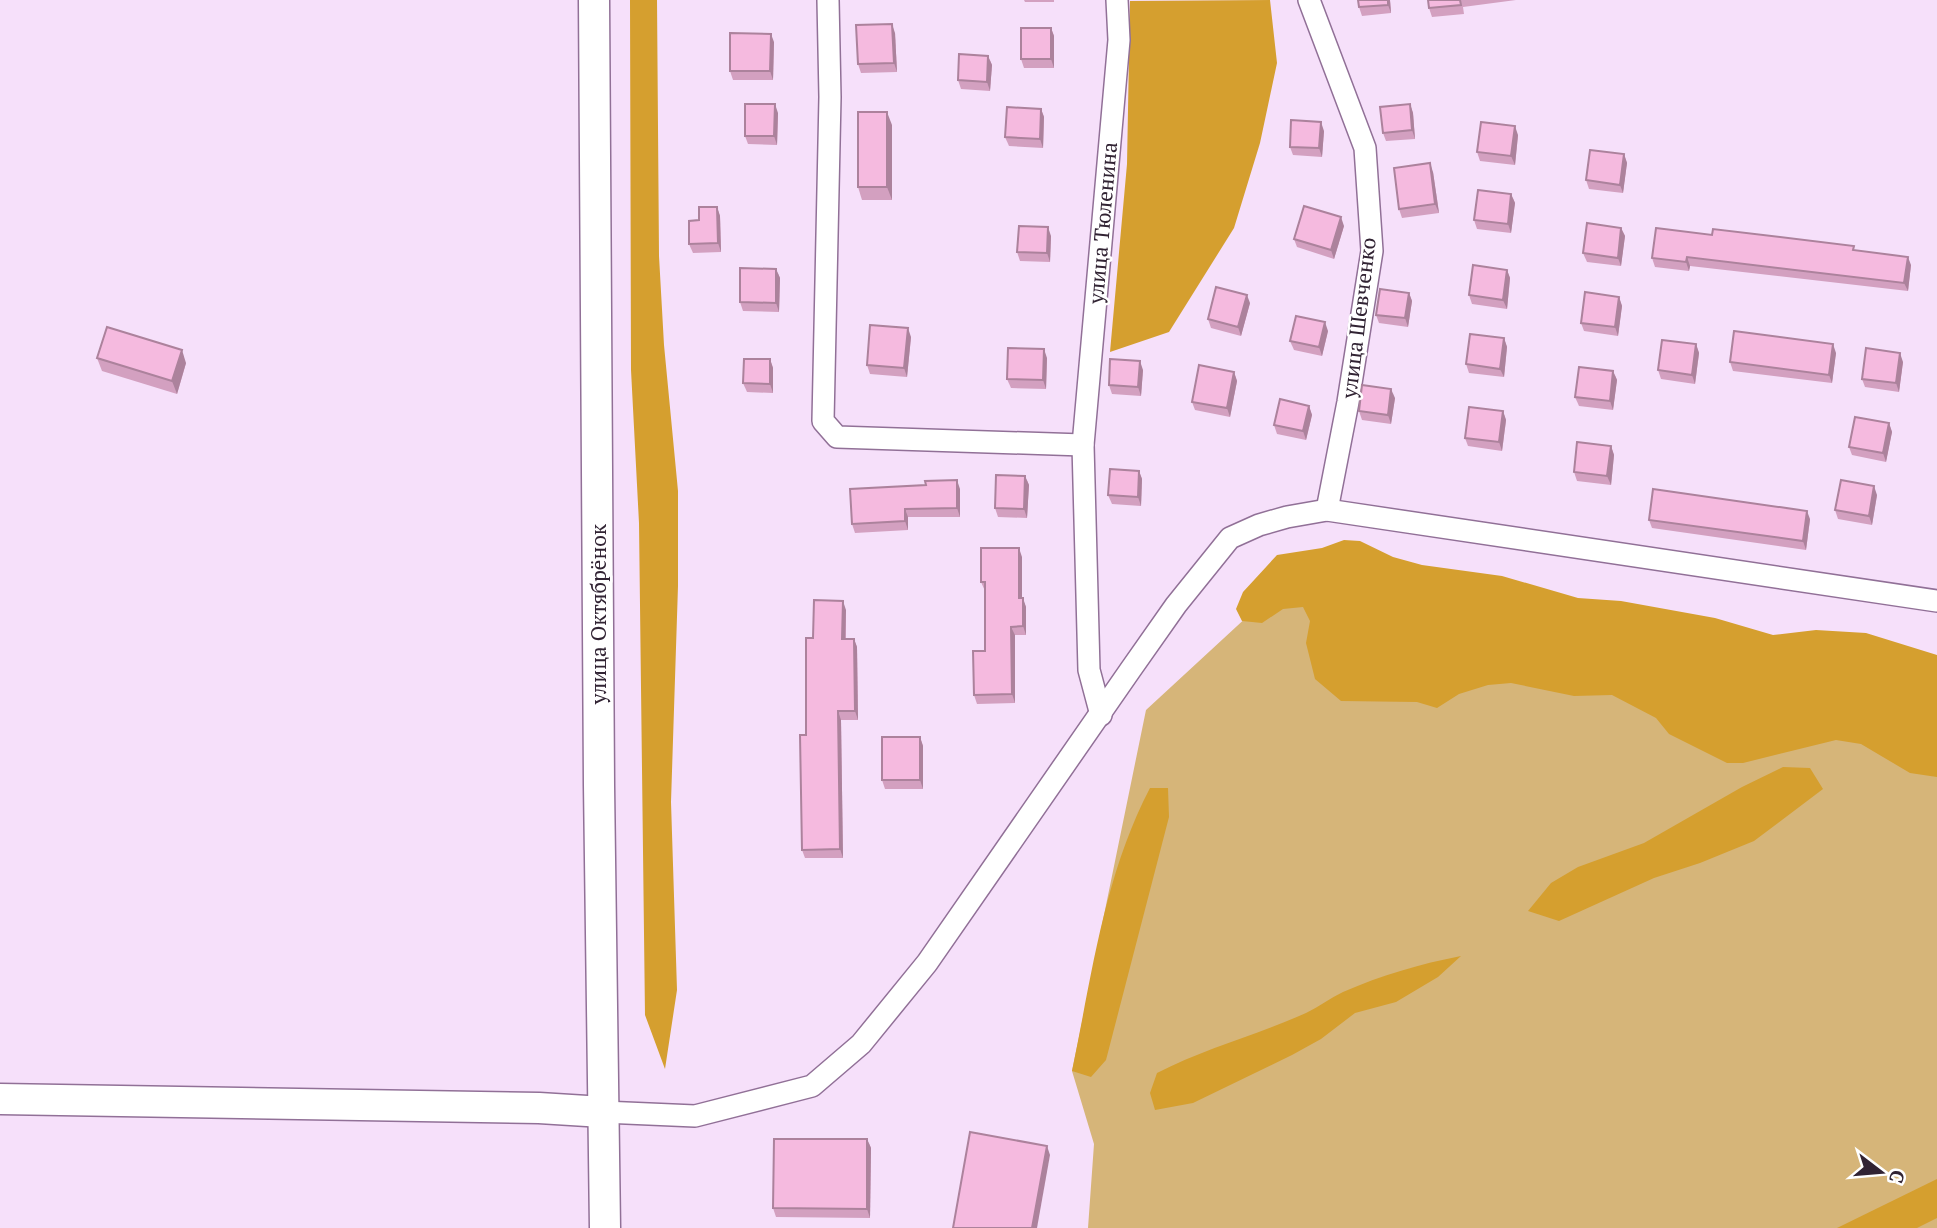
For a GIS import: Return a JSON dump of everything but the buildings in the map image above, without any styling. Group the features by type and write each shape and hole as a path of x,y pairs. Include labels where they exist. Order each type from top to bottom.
{"street":[{"name":"улица Октябрёнок","path":"594,0 605,1228"},
{"path":"828,0 830,97 823,421 837,437 1083,445"},
{"name":"улица Тюленина","path":"1101,715 1089,670 1083,445 1119,40 1117,0"},
{"name":"улица Шевченко","path":"1309,0 1365,148 1371,251 1334,477 1326,510"},
{"path":"0,1099 539,1108 695,1116 812,1086 861,1044 927,963 1176,605 1230,538 1259,525 1287,517 1326,510 1937,601"}],"shaded area":[{"path":"630,0 657,0 659,256 664,345 678,491 678,586 671,802 677,990 665,1069 645,1015 639,523 631,370"},
{"path":"1270,0 1277,63 1260,143 1234,228 1169,332 1110,352 1127,164 1130,1"},
{"path":"1344,540 1360,541 1393,557 1422,565 1502,576 1578,598 1621,601 1715,618 1773,635 1816,630 1866,633 1937,655 1937,777 1910,773 1861,744 1836,740 1743,763 1727,763 1669,734 1656,718 1612,695 1574,696 1511,683 1488,685 1459,694 1437,708 1417,702 1341,701 1315,679 1306,643 1310,621 1303,607 1283,609 1262,623 1242,621 1236,609 1243,592 1277,555 1322,548"},
{"path":"1312,557 1937,676 1937,1228 1088,1228 1094,1144 1072,1071 1146,710"},
{"path":"1783,767 1810,768 1823,789 1754,841 1654,878 1559,921 1528,911 1551,883 1578,867 1644,843 1742,787"},
{"path":"1150,788 1168,788 1169,817 1106,1060 1091,1077 1072,1071 1093,962 1121,856"},
{"path":"1461,956 1438,977 1396,1002 1355,1013 1321,1039 1292,1055 1193,1103 1155,1110 1150,1093 1157,1073 1306,1013 1338,994 1358,986 1401,971"},
{"path":"1937,1179 1937,1218 1917,1228 1837,1228"}]}
